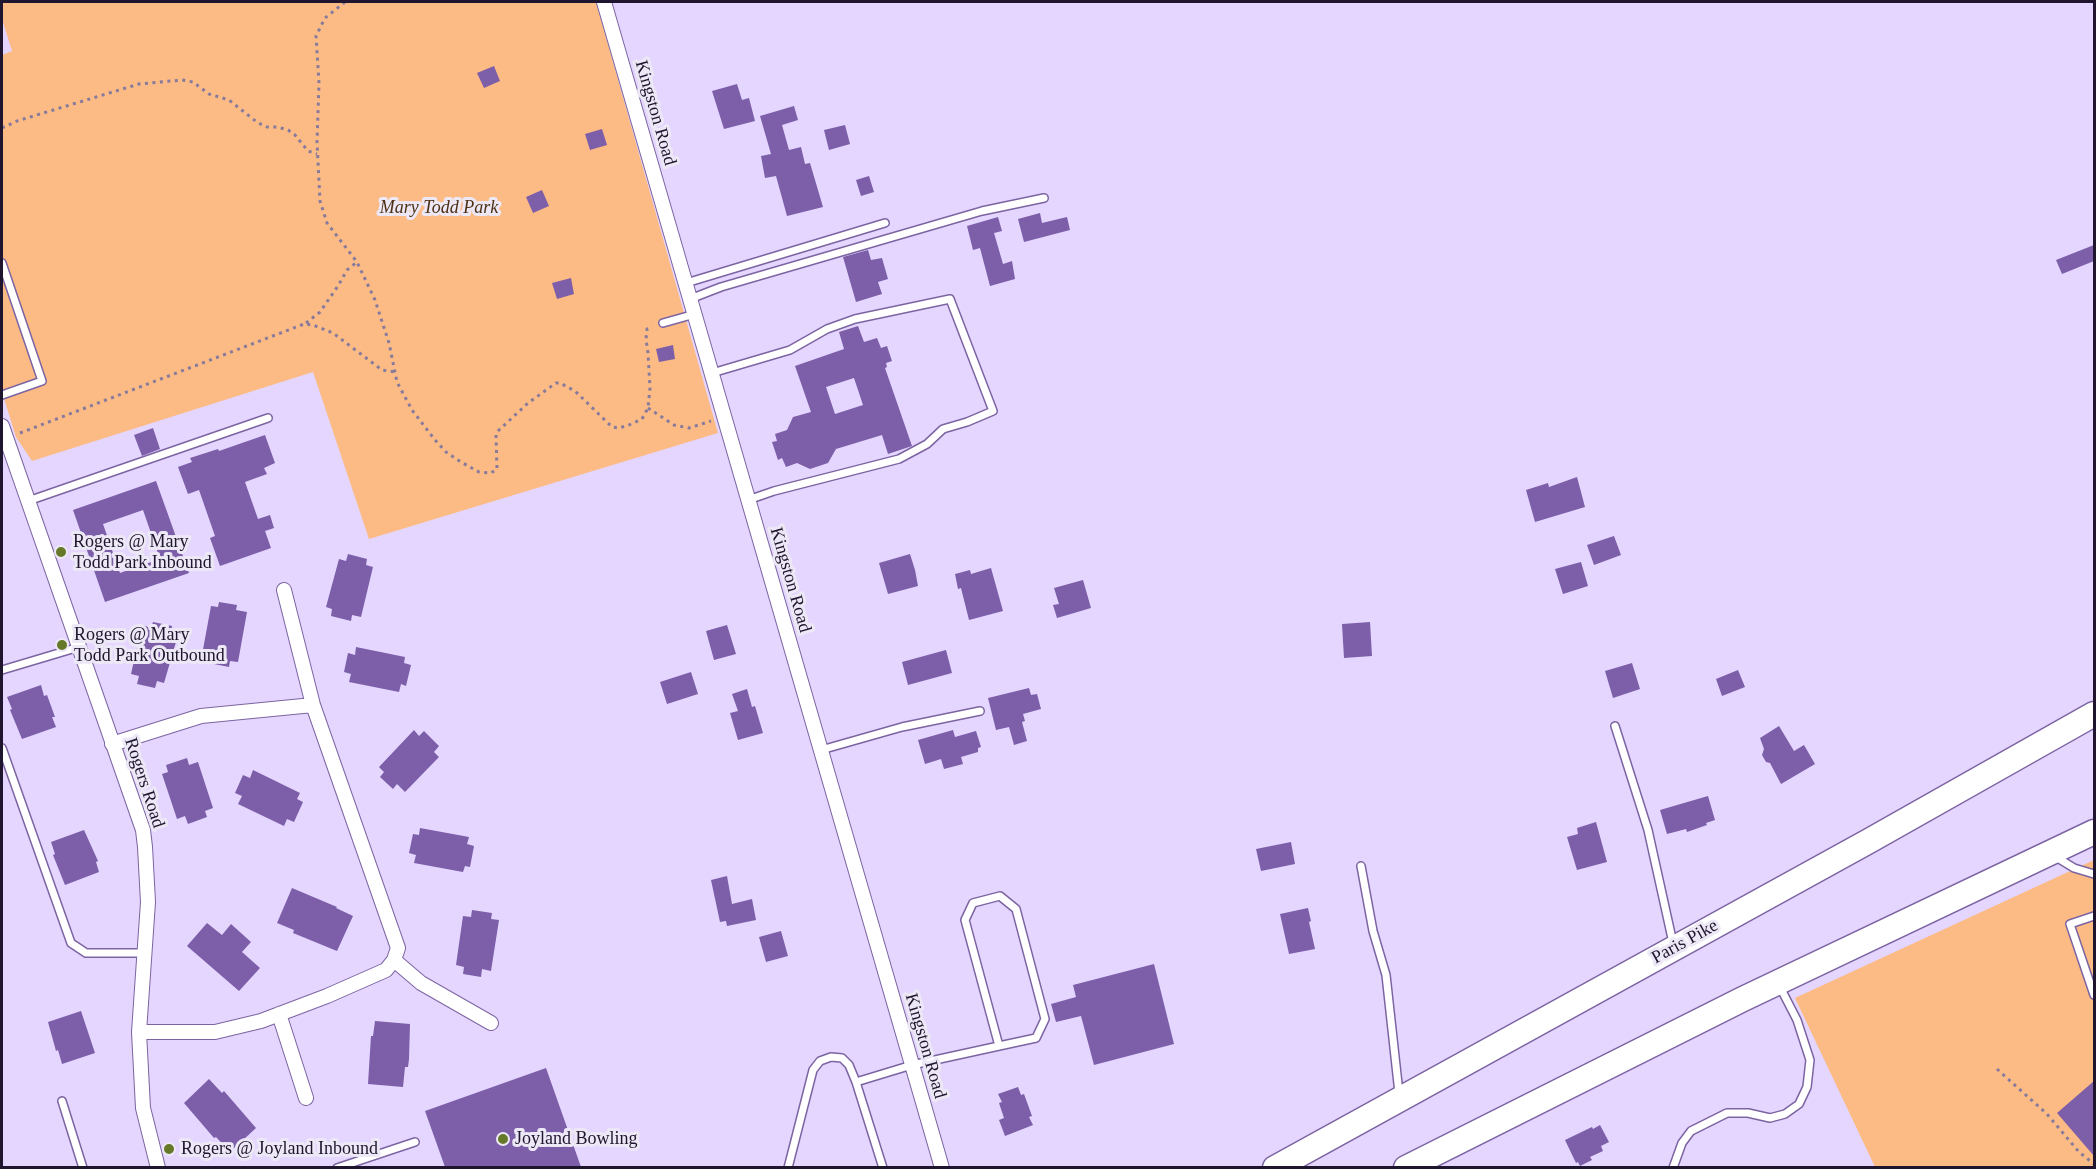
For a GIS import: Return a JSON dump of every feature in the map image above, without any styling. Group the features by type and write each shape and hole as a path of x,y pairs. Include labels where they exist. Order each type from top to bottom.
{"highway":[{"name":"Paris Pike","path":"1275,1167 2094,714"},
{"path":"1406,1167 1778,982 2094,832"}],"street":[{"name":"Kingston Road","path":"604,2 942,1167"},
{"name":"Rogers Road","path":"2,426 6,451 28,501 146,847 148,902 139,1032 143,1108 158,1167"},
{"path":"139,1032 215,1032 261,1021 386,970 394,960 398,948 313,705 284,590"},
{"path":"112,744 201,716 313,705"},
{"path":"394,960 422,983 491,1023"},
{"path":"279,1014 306,1098"}],"lane":[{"path":"690,299 720,287 982,211 1044,198"},
{"path":"686,283 885,223"},
{"path":"2,263 42,381 2,395"},
{"path":"712,373 790,350 827,329 855,319 950,299 993,411 968,422 943,429 927,444 899,459 774,491 748,500"},
{"path":"663,323 695,314"},
{"path":"28,501 268,418"},
{"path":"2,670 79,647"},
{"path":"821,750 902,727 980,711"},
{"path":"1615,726 1648,830 1674,948"},
{"path":"2,748 71,943 86,953 144,953"},
{"path":"2051,854 2073,868 2094,874"},
{"path":"1361,866 1373,931 1386,975 1400,1099"},
{"path":"856,1082 912,1065 1036,1038 1045,1020 1016,909 1000,896 973,903 965,920 999,1046"},
{"path":"2094,916 2070,924 2094,995"},
{"path":"1673,1167 1682,1143 1691,1131 1727,1113 1748,1113 1770,1118 1785,1114 1799,1104 1807,1086 1810,1060 1797,1020 1778,982"},
{"path":"788,1167 813,1070 820,1062 831,1057 842,1058 849,1065 883,1167"},
{"path":"62,1101 83,1167"},
{"path":"337,1167 415,1142"}],"path":[{"path":"345,2 325,18 316,36 317,154 320,201 327,223 357,262 375,300 389,343 397,382 412,410 446,452 479,472 491,472 497,469 496,435 498,430 536,396 556,382 575,391 612,427 619,428 642,419 648,408 650,388 647,329 663,323"},
{"path":"2,128 17,121 139,84 182,80 194,82 209,94 229,100 258,123 267,127 288,130 308,151 317,154"},
{"path":"19,434 304,324 320,312 347,270 357,262"},
{"path":"304,324 323,328 333,333 382,370 395,372"},
{"path":"648,408 674,425 689,428 714,420"},
{"path":"1997,1069 2047,1114 2079,1152 2094,1164"}],"green space":[{"name":"Mary Todd Park","path":"2,2 596,2 718,433 369,539 313,372 32,461 16,437 2,392 2,55 12,51 2,19"},
{"path":"2094,860 2094,1167 1875,1167 1795,998"}],"building":[{"path":"494,66 500,81 484,88 477,73"},
{"path":"737,84 742,100 749,98 755,121 724,129 712,91"},
{"path":"794,106 798,120 782,125 789,150 801,147 805,164 810,163 823,207 787,216 776,176 765,178 761,156 771,154 760,116"},
{"path":"845,125 850,144 829,150 824,130"},
{"path":"602,129 607,145 590,150 585,134"},
{"path":"869,176 874,192 861,196 856,180"},
{"path":"542,190 549,206 533,213 526,197"},
{"path":"1040,213 1042,223 1067,217 1070,230 1024,242 1018,219"},
{"path":"998,217 1002,231 994,233 1003,264 1012,261 1015,279 990,286 980,248 973,250 967,226"},
{"path":"2094,245 2094,261 2062,274 2056,260"},
{"path":"868,250 871,260 882,258 888,279 878,282 882,294 856,302 843,257"},
{"path":"571,278 574,294 557,299 552,283"},
{"path":"858,326 864,342 877,338 881,348 887,346 892,361 886,363 885,368 912,446 888,454 882,435 836,449 828,463 810,469 797,463 786,467 782,458 778,460 772,442 777,441 775,434 787,430 793,417 811,412 795,366 844,349 839,332","holes":["854,378 863,405 835,414 826,387"]},
{"path":"673,345 675,359 659,362 656,349"},
{"path":"153,428 160,449 142,456 134,435"},
{"path":"265,435 275,463 264,468 267,474 245,482 258,519 270,515 274,528 265,531 271,548 220,566 210,538 215,536 199,490 188,494 178,467 192,462 190,458 218,449 219,451"},
{"path":"1577,477 1585,507 1535,522 1526,490 1548,483 1549,487"},
{"path":"156,481 189,573 105,602 73,510","holes":["143,510 160,559 120,573 103,524"]},
{"path":"1614,536 1621,555 1594,565 1587,545"},
{"path":"348,554 367,559 366,565 373,567 361,617 352,615 351,621 331,616 332,609 326,607 339,559 346,561"},
{"path":"910,554 918,586 888,594 879,563"},
{"path":"1581,562 1588,586 1563,594 1555,569"},
{"path":"991,568 1003,611 969,620 955,574 970,570 971,574"},
{"path":"1083,580 1091,608 1057,618 1053,605 1059,604 1054,588"},
{"path":"219,602 237,605 236,610 247,612 238,662 230,661 229,667 209,663 210,656 202,655 211,606 218,607"},
{"path":"153,622 172,626 171,634 178,635 164,683 157,681 155,688 137,684 139,676 131,674 142,625 151,628"},
{"path":"1370,622 1372,656 1344,658 1342,624"},
{"path":"727,625 736,654 714,660 706,631"},
{"path":"356,647 405,657 404,663 411,665 406,686 401,684 399,692 349,682 351,674 344,672 348,653 355,655"},
{"path":"946,650 952,673 908,685 902,662"},
{"path":"1632,663 1640,689 1613,698 1605,671"},
{"path":"1738,670 1745,687 1722,696 1716,679"},
{"path":"691,672 698,694 667,704 660,682"},
{"path":"41,685 55,717 52,717 56,727 22,739 7,697"},
{"path":"1029,688 1031,695 1037,694 1041,709 1023,714 1025,721 1022,722 1027,741 1014,745 1009,727 996,730 988,698"},
{"path":"747,689 763,733 738,740 730,713 738,711 732,694"},
{"path":"1779,726 1794,751 1804,745 1815,764 1781,784 1770,763 1766,762 1762,755 1764,749 1760,738"},
{"path":"414,730 419,736 424,731 439,746 434,752 439,757 405,792 397,784 393,789 380,777 384,772 379,767"},
{"path":"953,730 955,737 976,731 981,747 978,748 978,752 961,757 963,764 944,769 941,759 925,764 918,740"},
{"path":"187,758 189,765 198,762 213,808 205,811 207,817 188,824 185,816 177,819 162,774 168,772 166,765"},
{"path":"253,770 300,793 297,799 303,802 294,822 287,819 284,826 238,804 242,796 235,793 243,775 250,778"},
{"path":"1708,796 1715,820 1687,832 1686,829 1667,834 1660,810"},
{"path":"1596,822 1607,862 1577,870 1567,837 1578,834 1577,828"},
{"path":"420,828 469,837 467,844 474,846 470,867 465,866 463,872 414,863 416,855 409,853 413,834 419,835"},
{"path":"84,830 98,861 96,862 99,872 65,885 53,855 55,854 51,842"},
{"path":"1291,842 1295,864 1261,871 1256,849"},
{"path":"727,876 732,904 752,899 756,920 727,926 726,921 720,922 711,880"},
{"path":"292,888 353,916 337,951 293,933 294,930 277,923"},
{"path":"1308,908 1315,949 1289,954 1280,914"},
{"path":"472,910 492,913 491,919 499,920 491,971 482,969 481,977 463,974 464,967 456,965 463,916 471,917"},
{"path":"207,923 222,935 231,924 251,942 242,952 260,968 239,991 187,946"},
{"path":"781,931 788,956 766,962 759,937"},
{"path":"1154,964 1174,1044 1094,1065 1081,1016 1056,1022 1051,1004 1076,997 1073,985"},
{"path":"81,1011 95,1053 62,1064 48,1022"},
{"path":"375,1021 410,1024 409,1059 408,1067 405,1067 403,1087 368,1084 371,1036 373,1036"},
{"name":"Joyland Bowling","path":"546,1068 581,1167 445,1167 425,1111"},
{"path":"209,1079 222,1093 224,1091 256,1128 230,1152 216,1137 214,1138 184,1103"},
{"path":"2094,1081 2094,1156 2057,1113"},
{"path":"1018,1087 1021,1095 1024,1094 1033,1125 1005,1136 999,1120 1004,1118 999,1103 1002,1102 998,1094"},
{"path":"1600,1125 1609,1142 1601,1146 1603,1151 1590,1157 1592,1160 1580,1166 1578,1162 1576,1163 1565,1140"}],"place":[{"name":"Rogers @ Mary Todd Park Inbound","path":"61,552"},
{"name":"Rogers @ Mary Todd Park Outbound","path":"62,645"},
{"name":"Joyland Bowling","path":"503,1139"},
{"name":"Rogers @ Joyland Inbound","path":"169,1149"}]}
